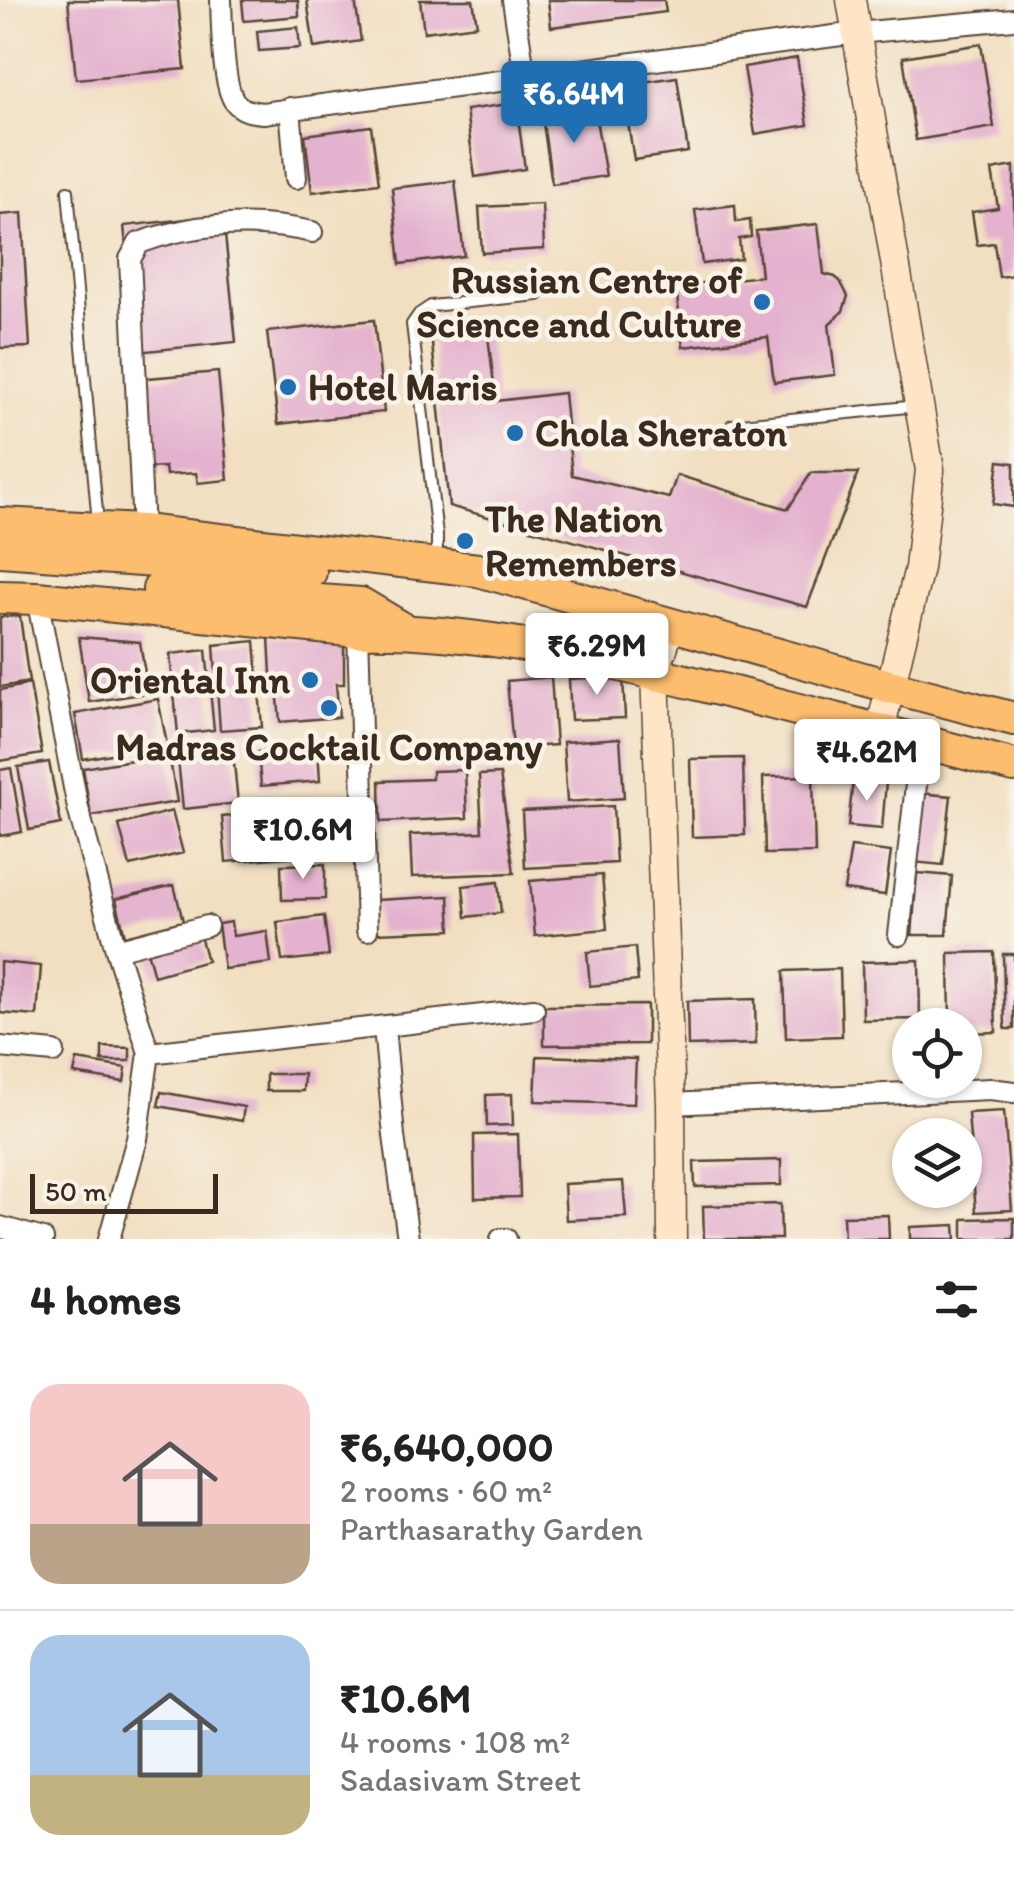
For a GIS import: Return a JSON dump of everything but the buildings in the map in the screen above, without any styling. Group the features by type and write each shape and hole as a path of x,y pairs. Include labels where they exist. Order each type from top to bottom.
{"main road":[{"path":"0,524 143,531 478,570 1014,719"},
{"path":"0,550 360,604 404,630 520,644 655,673 1014,766"},
{"path":"0,597 360,604 426,566"},
{"path":"0,578 360,604"}],"street":[{"path":"220,0 229,90 236,104 248,112 263,113 856,33 1014,19"},
{"path":"513,0 525,76"},
{"path":"851,0 930,470 919,568 880,730"},
{"path":"290,108 296,178"},
{"path":"143,531 130,259 138,244 180,230 224,224 312,232"},
{"path":"37,598 78,808 116,950 149,1052 136,1139 109,1239"},
{"path":"360,604 368,930"},
{"path":"671,624 655,673 671,1104 672,1239"},
{"path":"899,934 921,741"},
{"path":"116,950 206,926"},
{"path":"149,1052 534,1009"},
{"path":"384,1028 408,1239"},
{"path":"0,1047 54,1052"},
{"path":"671,1104 990,1089 1014,1092"},
{"path":"0,1227 43,1239"}],"lane":[{"path":"68,191 99,529"},
{"path":"426,566 437,547 438,535 412,324 431,306 538,295"},
{"path":"732,425 918,406"}],"place":[{"name":"Russian Centre of Science and Culture","path":"762,302"},
{"name":"Hotel Maris","path":"288,387"},
{"name":"Chola Sheraton","path":"515,433"},
{"name":"The Nation Remembers","path":"465,541"},
{"name":"Oriental Inn","path":"310,680"},
{"name":"Madras Cocktail Company","path":"329,708"}]}
